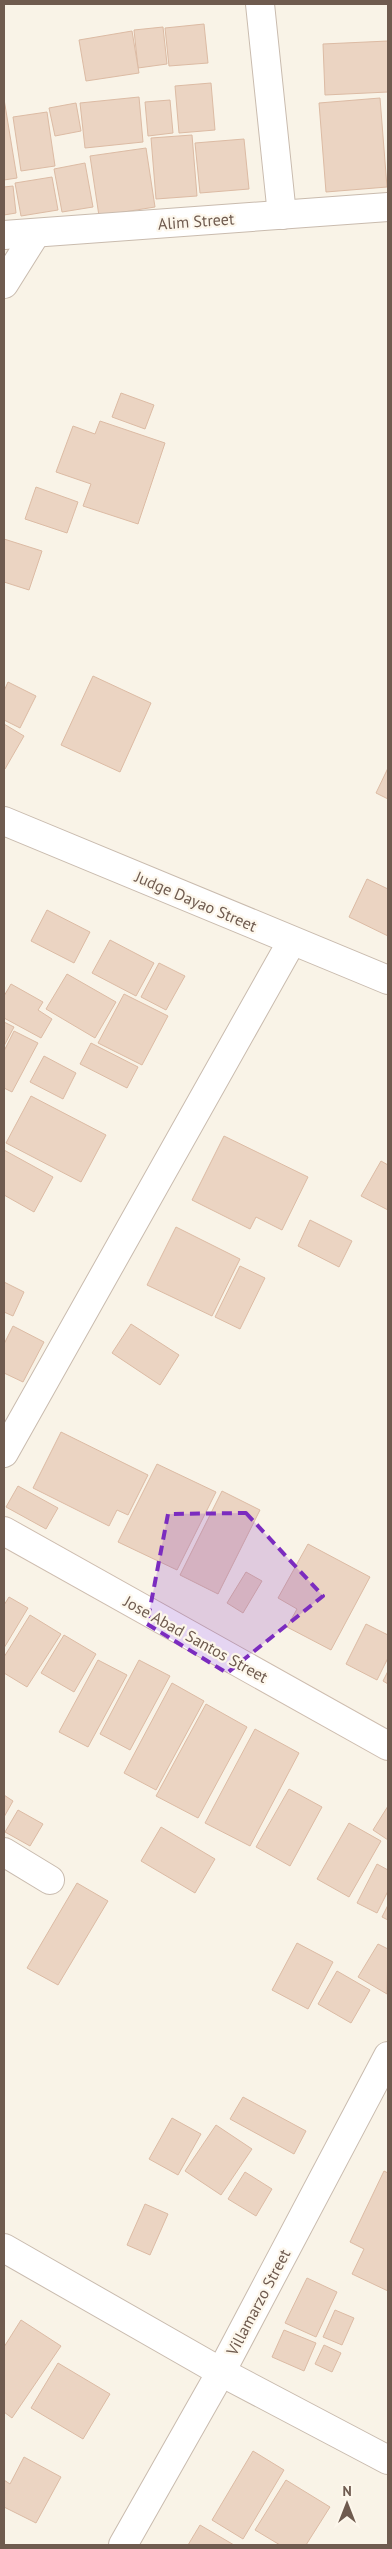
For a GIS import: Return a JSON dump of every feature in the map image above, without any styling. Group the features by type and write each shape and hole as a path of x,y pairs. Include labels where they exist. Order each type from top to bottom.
{"street":[{"path":"260,4 282,215"},
{"name":"Alim Street","path":"4,235 388,207"},
{"path":"4,284 36,233"},
{"name":"Judge Dayao Street","path":"4,821 388,980"},
{"path":"4,1453 292,941"},
{"name":"Jose Abad Santos Street","path":"4,1531 388,1746"},
{"path":"4,1852 50,1880"},
{"name":"Villamarzo Street","path":"123,2545 221,2372 388,2056"},
{"path":"4,2248 221,2372 388,2460"}],"highlighted area":[{"path":"246,1513 323,1596 227,1673 147,1624 168,1514"}],"building":[{"path":"204,24 208,63 169,66 165,28"},
{"path":"163,27 167,64 138,68 134,30"},
{"path":"132,31 139,73 86,81 79,40"},
{"path":"388,41 388,92 325,95 323,44"},
{"path":"211,83 215,130 179,133 175,86"},
{"path":"139,97 143,142 85,148 80,103"},
{"path":"380,98 387,187 326,192 319,103"},
{"path":"4,99 17,178 4,180"},
{"path":"170,100 173,133 148,136 145,102"},
{"path":"76,103 81,131 55,136 49,108"},
{"path":"47,112 55,166 21,171 13,117"},
{"path":"192,135 197,196 156,199 151,138"},
{"path":"244,139 249,189 200,193 195,143"},
{"path":"146,148 155,207 99,216 90,156"},
{"path":"85,163 93,207 62,212 54,169"},
{"path":"52,177 58,210 21,216 15,183"},
{"path":"13,186 16,213 4,215 4,187"},
{"path":"121,393 154,405 145,429 112,417"},
{"path":"100,421 165,443 138,524 83,506 91,484 56,472 73,426 95,434"},
{"path":"36,487 78,502 67,533 25,519"},
{"path":"4,539 42,551 29,590 4,582"},
{"path":"93,676 151,703 120,772 61,745"},
{"path":"8,682 36,696 20,728 4,720 4,691"},
{"path":"4,724 24,736 5,769 4,769"},
{"path":"388,768 388,799 376,793"},
{"path":"367,879 388,889 388,936 349,917"},
{"path":"47,910 90,932 74,963 31,941"},
{"path":"110,940 154,963 136,996 92,973"},
{"path":"159,963 185,976 166,1010 141,997"},
{"path":"67,974 116,1002 95,1038 46,1009"},
{"path":"11,984 43,1002 38,1010 52,1019 41,1038 4,1018 4,996"},
{"path":"124,994 168,1016 142,1065 98,1043"},
{"path":"4,1022 14,1027 4,1046"},
{"path":"14,1031 38,1043 12,1092 4,1088 4,1051"},
{"path":"91,1043 138,1067 127,1088 80,1064"},
{"path":"44,1056 76,1073 63,1099 30,1082"},
{"path":"31,1096 106,1135 81,1182 6,1143"},
{"path":"224,1136 308,1177 282,1230 256,1217 250,1229 192,1200"},
{"path":"4,1150 53,1177 34,1212 4,1195"},
{"path":"381,1161 388,1165 388,1210 361,1196"},
{"path":"310,1220 352,1241 339,1267 298,1246"},
{"path":"176,1227 240,1259 212,1316 147,1285"},
{"path":"240,1266 265,1278 240,1329 215,1317"},
{"path":"4,1282 24,1292 13,1316 4,1312"},
{"path":"131,1324 179,1355 160,1385 112,1353"},
{"path":"13,1326 44,1342 23,1382 4,1373 4,1344"},
{"path":"61,1432 148,1475 128,1515 117,1510 109,1526 33,1488"},
{"path":"157,1464 216,1492 177,1570 118,1542"},
{"path":"18,1486 58,1508 46,1529 6,1507"},
{"path":"222,1491 260,1510 218,1594 180,1575"},
{"path":"308,1544 370,1577 331,1650 287,1627 297,1609 278,1598"},
{"path":"246,1572 262,1581 243,1613 227,1603"},
{"path":"9,1597 28,1608 4,1648 4,1605"},
{"path":"30,1615 61,1634 27,1687 4,1673 4,1657"},
{"path":"366,1624 388,1635 388,1658 377,1680 346,1664"},
{"path":"64,1635 96,1654 74,1692 41,1673"},
{"path":"98,1660 127,1675 88,1747 59,1732"},
{"path":"139,1660 170,1676 130,1750 100,1734"},
{"path":"388,1671 388,1684 383,1681"},
{"path":"172,1683 204,1701 156,1790 124,1773"},
{"path":"206,1704 247,1727 198,1818 156,1796"},
{"path":"255,1729 299,1753 250,1846 205,1823"},
{"path":"289,1789 322,1807 290,1866 256,1847"},
{"path":"4,1795 13,1801 4,1817"},
{"path":"388,1806 388,1840 373,1830"},
{"path":"18,1810 43,1824 30,1846 5,1832"},
{"path":"349,1823 381,1841 349,1897 317,1879"},
{"path":"161,1827 215,1859 195,1893 141,1861"},
{"path":"377,1864 388,1870 388,1891 377,1913 357,1903"},
{"path":"77,1883 108,1901 58,1985 27,1968"},
{"path":"388,1905 388,1920 382,1917"},
{"path":"297,1943 333,1962 308,2009 272,1990"},
{"path":"378,1944 388,1949 387,1994 358,1977"},
{"path":"337,1971 370,1990 351,2023 318,2004"},
{"path":"243,2097 306,2131 294,2154 230,2119"},
{"path":"172,2118 201,2134 178,2175 149,2159"},
{"path":"216,2125 252,2149 221,2195 185,2171"},
{"path":"384,2171 388,2173 388,2291 352,2274 364,2249 350,2242"},
{"path":"245,2172 272,2189 256,2216 228,2199"},
{"path":"145,2204 168,2214 150,2255 127,2245"},
{"path":"307,2278 337,2292 316,2337 285,2323"},
{"path":"335,2310 354,2318 342,2345 323,2337"},
{"path":"21,2320 61,2346 12,2418 4,2412 4,2347"},
{"path":"284,2330 316,2343 304,2371 272,2357"},
{"path":"324,2345 341,2353 332,2372 315,2364"},
{"path":"58,2363 110,2394 83,2439 31,2408"},
{"path":"253,2451 284,2470 243,2539 212,2520"},
{"path":"24,2457 61,2477 36,2523 4,2507 4,2480 10,2484"},
{"path":"286,2480 330,2507 306,2545 280,2545 255,2530"},
{"path":"200,2525 234,2545 188,2545"}]}
